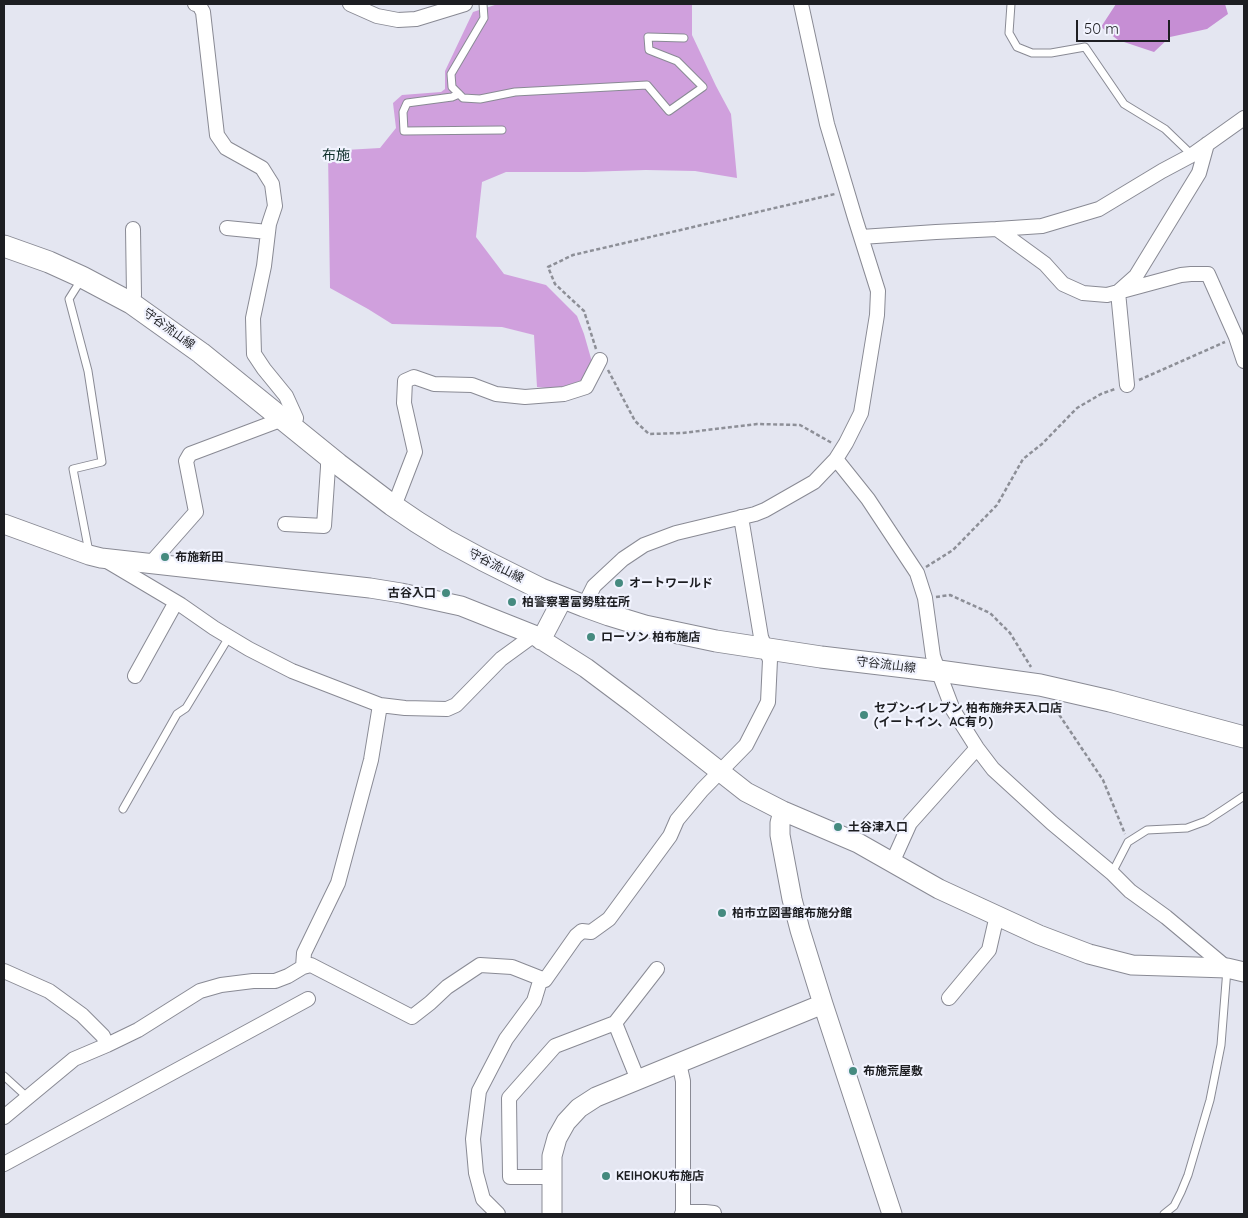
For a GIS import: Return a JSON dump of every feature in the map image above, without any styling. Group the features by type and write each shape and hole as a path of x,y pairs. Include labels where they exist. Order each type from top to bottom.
{"main road":[{"name":"守谷流山線","path":"10,252 49,262 131,302 202,353 328,456 392,505 431,531 468,552 563,598 645,626 716,641 829,658 1040,685 1163,714 1244,737"}],"street":[{"path":"151,563 196,512 186,461 190,454 296,418 286,396 254,354 253,318 261,281 268,232 275,206 272,184 262,168 226,148 217,134 203,12 199,5 195,4"},
{"path":"350,4 376,16 398,20 416,19 439,8 465,4"},
{"path":"584,606 594,586 623,559 644,545 676,533 765,510 814,482 839,454 861,413 877,315 878,291 827,124 801,4"},
{"path":"861,236 1042,226 1099,209 1192,155 1244,118"},
{"path":"1118,292 1136,276 1198,173 1207,144"},
{"path":"227,228 268,232"},
{"path":"131,302 134,294 133,229"},
{"path":"997,229 1045,264 1063,284 1083,293 1107,295 1181,275 1208,274 1236,337 1244,361"},
{"path":"1118,292 1127,385"},
{"path":"392,505 398,496 415,452 404,402 405,381 414,377 434,384 472,385 496,394 525,397 564,394 586,387 600,360"},
{"path":"839,454 917,573 924,598 934,656 953,710 993,769 1112,872 1130,891 1236,970"},
{"path":"285,524 324,526 328,456"},
{"path":"4,1117 74,1059 138,1030 200,990 220,985 253,981 275,981 311,965 412,1017 447,987 480,965 512,967 545,980 576,936 582,931 591,932 609,919 670,836 677,820 702,790 746,745 768,702 770,660 761,637 742,517"},
{"path":"4,524 95,556 176,602 249,649 292,671 380,705 405,708 447,709 456,705 501,659 537,638 563,598"},
{"path":"95,556 370,588 461,606 519,629 586,668 608,683 746,792 783,811 858,843 939,889 1039,934 1089,954 1132,965 1236,970"},
{"path":"135,676 176,602"},
{"path":"303,967 304,953 338,883 370,760 380,705"},
{"path":"892,863 910,823 977,748"},
{"path":"783,811 780,822 780,835 800,930 892,1214"},
{"path":"949,998 989,950 997,915"},
{"path":"552,1177 510,1178 509,1098 556,1046 615,1023 657,969"},
{"path":"4,971 49,991 82,1016 103,1036 107,1045"},
{"path":"498,1214 483,1199 476,1173 474,1139 479,1091 506,1040 534,1001 541,978"},
{"path":"4,1164 308,998"},
{"path":"552,1214 552,1156 566,1122 579,1108 596,1097 823,1004"},
{"path":"615,1023 638,1080"},
{"path":"679,1063 683,1081 682,1213 705,1212 714,1214"}],"lane":[{"path":"484,4 484,18 452,74 452,87 463,98 480,99 515,92 647,85 669,111 703,87 678,61 649,50 648,37 684,38"},
{"path":"1011,4 1009,33 1017,47 1032,54 1085,47 1124,104 1165,129 1192,155"},
{"path":"459,94 452,97 407,103 403,112 404,131 502,130"},
{"path":"82,278 68,299 88,371 102,462 73,469 95,556"},
{"path":"123,809 177,714 186,708 229,637"},
{"path":"1112,872 1128,842 1147,830 1187,828 1224,810 1244,796"},
{"path":"1164,1214 1174,1206 1188,1175 1210,1100 1236,970"},
{"path":"4,1076 27,1097"}],"path":[{"path":"839,454 800,425 757,424 649,434 635,421 610,372 600,360 584,311 554,284 548,267 573,255 847,191"},
{"path":"917,573 953,550 997,506 1023,459 1042,444 1077,408 1101,394 1127,385 1236,337"}],"shaded area":[{"path":"498,4 692,4 692,35 731,114 737,178 695,171 506,172 482,182 476,237 504,274 546,285 577,316 584,334 592,362 583,380 556,389 537,387 534,335 502,327 392,324 330,288 328,151 380,148 396,128 393,103 402,95 441,92 445,89 445,71 473,12"},
{"path":"1116,4 1225,4 1228,14 1207,29 1170,37 1154,52 1118,40 1101,27"}],"place":[{"name":"布施新田","path":"165,557"},
{"name":"オートワールド","path":"619,583"},
{"name":"古谷入口","path":"446,593"},
{"name":"柏警察署富勢駐在所","path":"512,602"},
{"name":"ローソン 柏布施店","path":"591,637"},
{"name":"セブン-イレブン 柏布施弁天入口店 (イートイン、AC有り)","path":"864,715"},
{"name":"土谷津入口","path":"838,827"},
{"name":"柏市立図書館布施分館","path":"722,913"},
{"name":"布施荒屋敷","path":"853,1071"},
{"name":"KEIHOKU布施店","path":"606,1176"}],"district":[{"name":"布施","path":"336,156"}]}
